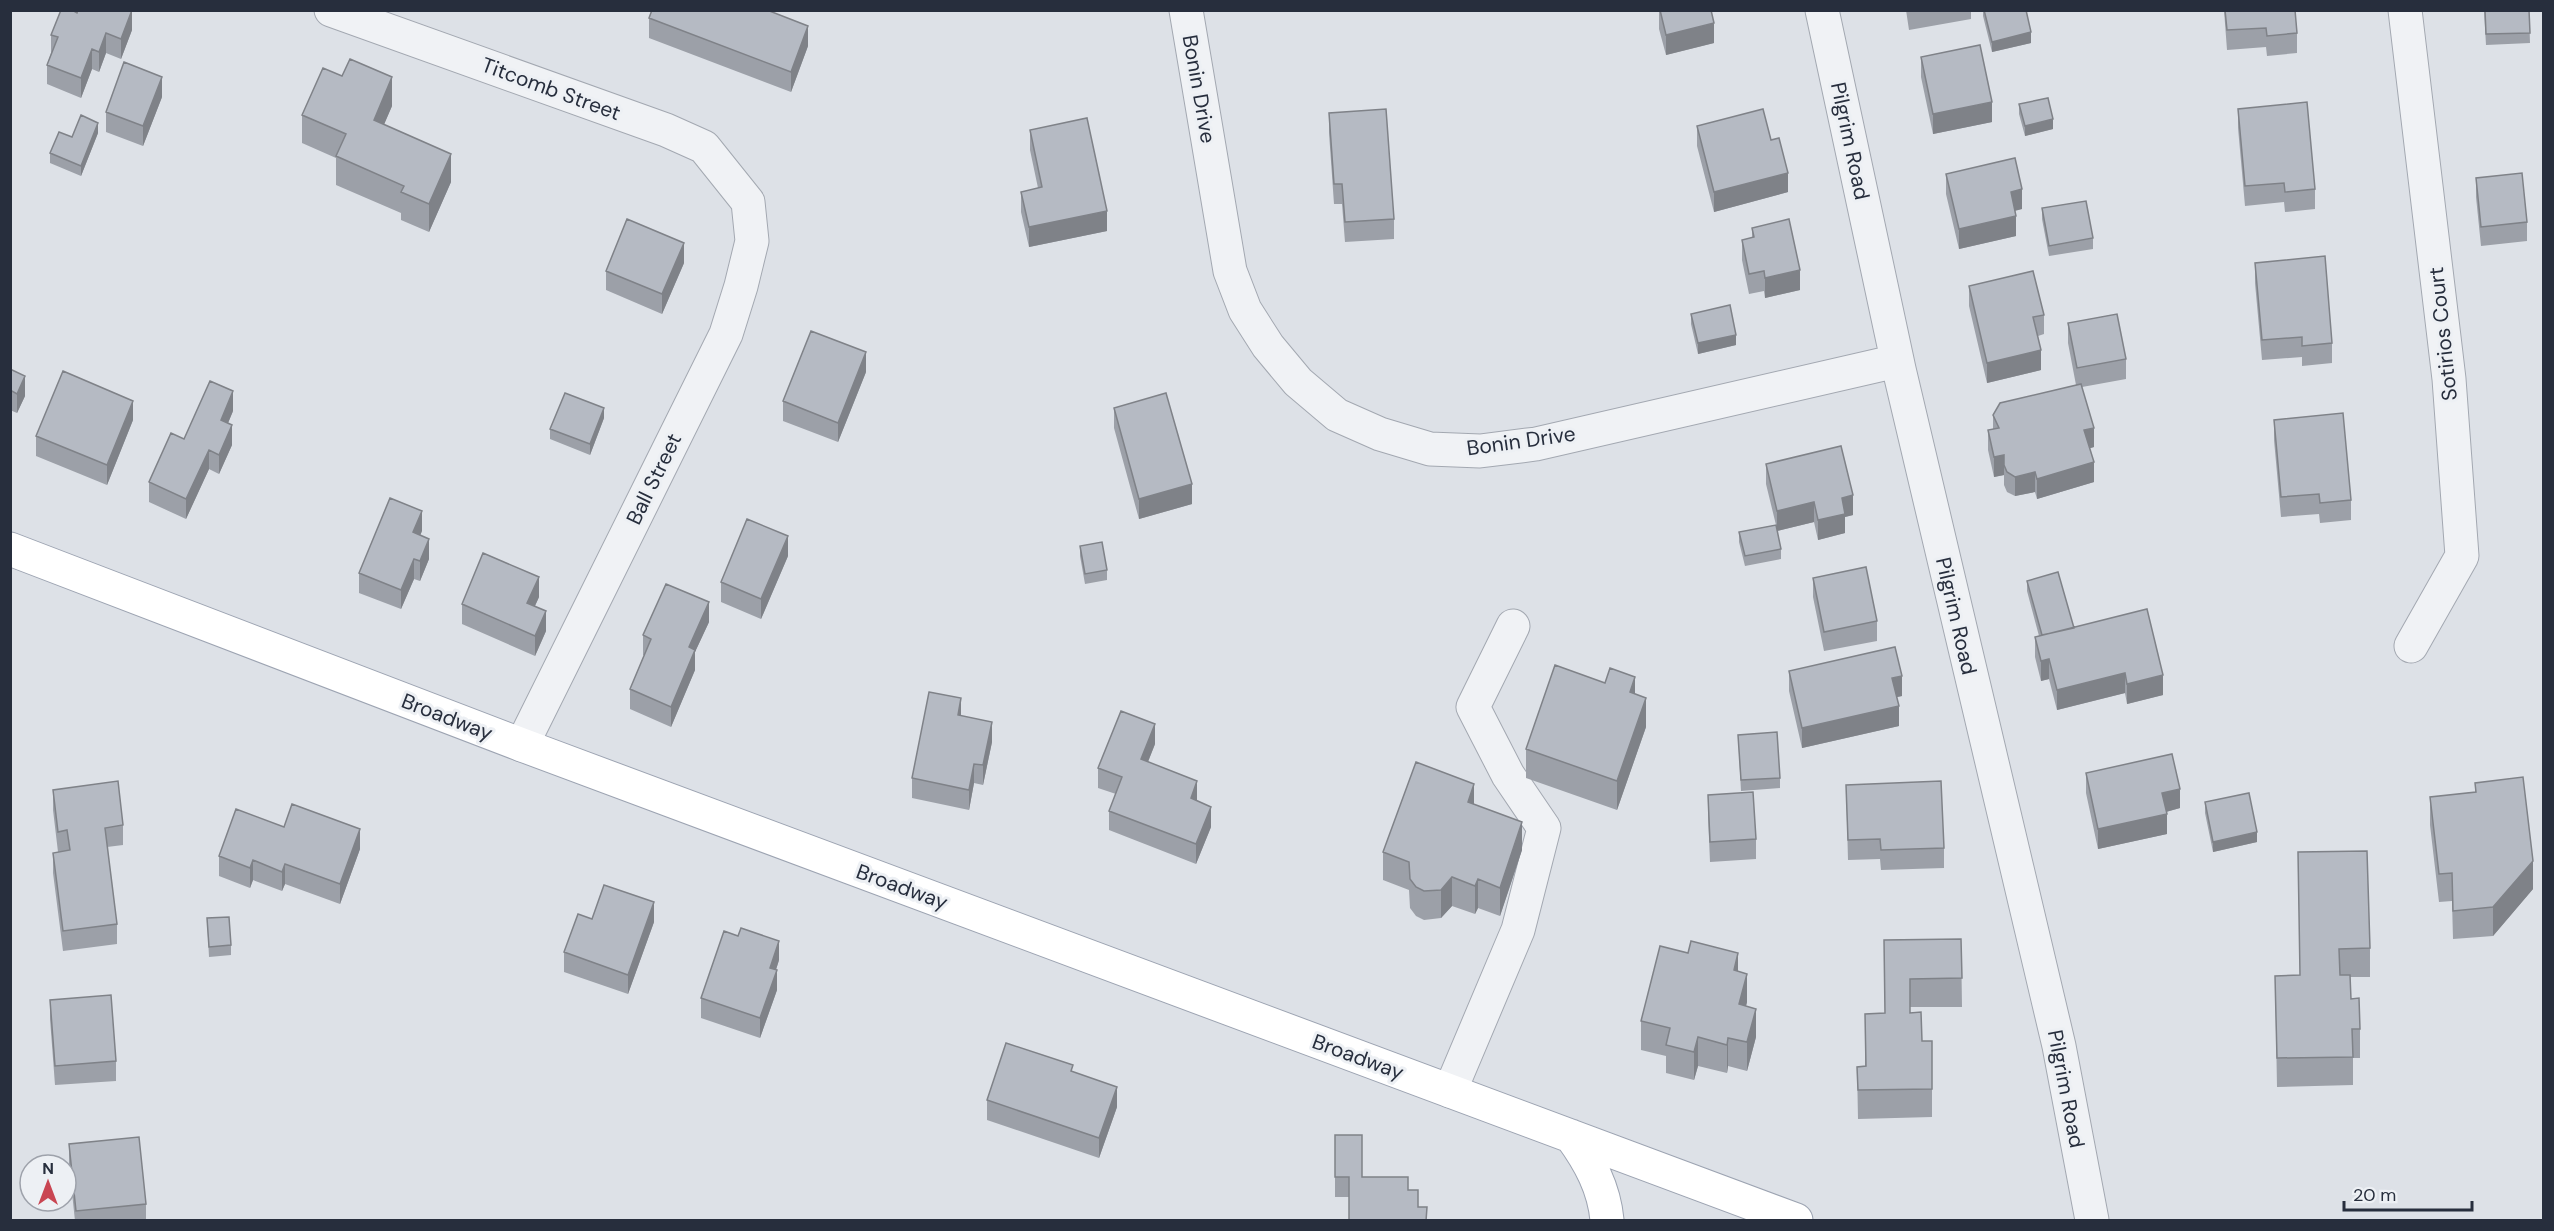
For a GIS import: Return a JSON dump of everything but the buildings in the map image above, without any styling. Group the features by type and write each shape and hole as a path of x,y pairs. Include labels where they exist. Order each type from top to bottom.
{"main road":[{"name":"Broadway","path":"10,549 522,745 1571,1136 1789,1220"},
{"path":"1571,1136 1587,1159 1599,1184 1607,1221"}],"street":[{"name":"Titcomb Street","path":"331,10 666,130 704,147 748,202"},
{"name":"Bonin Drive","path":"1186,10 1230,271 1245,310 1268,346 1298,382 1337,415 1380,434 1430,449 1480,451 1536,444 1897,362"},
{"name":"Pilgrim Road","path":"1822,10 1897,362 2059,1046 2092,1221"},
{"name":"Sotirios Court","path":"2405,10 2449,379 2462,556 2411,646"},
{"name":"Ball Street","path":"522,745 726,334 752,241 748,202"},
{"path":"1450,1091 1518,930 1544,828 1508,775 1473,708 1513,626"}]}
